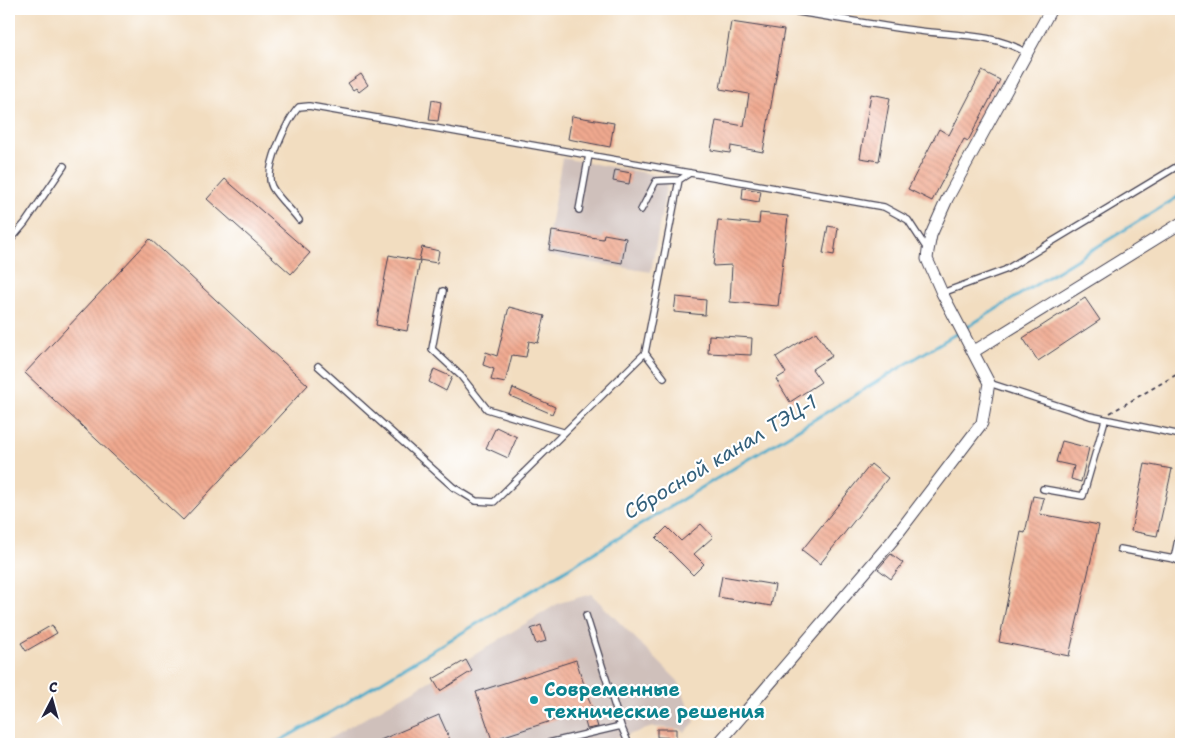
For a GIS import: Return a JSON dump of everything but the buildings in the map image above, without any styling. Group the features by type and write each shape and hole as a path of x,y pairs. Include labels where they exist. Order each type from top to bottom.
{"street":[{"path":"718,744 892,541 963,451 982,423 989,383 942,292 927,259 928,251 931,235 947,199 1051,9"},
{"path":"970,348 1181,223"}],"lane":[{"path":"780,9 915,31 966,34 1014,45 1028,54"},
{"path":"299,220 270,185 270,169 281,136 293,112 298,107 308,106 884,207 908,220 928,251"},
{"path":"580,210 589,155"},
{"path":"942,292 1005,270 1181,164"},
{"path":"9,242 25,223 64,166"},
{"path":"640,210 656,181 679,180 690,173"},
{"path":"318,366 453,487 476,501 494,502 645,353 679,180"},
{"path":"442,291 432,349 461,376 487,408 563,432"},
{"path":"645,353 664,378"},
{"path":"989,383 1102,419 1181,435"},
{"path":"1043,489 1082,496 1102,419"},
{"path":"1174,559 1181,525"},
{"path":"1120,549 1181,562"},
{"path":"586,615 621,726 628,742 631,744"},
{"path":"544,744 621,726"},
{"path":"1179,744 1181,731"}],"path":[{"path":"1102,419 1181,372"}],"shaded area":[{"path":"562,158 668,177 651,272 545,255"},
{"path":"591,594 678,681 695,722 685,732 679,729 653,727 599,744 320,744 466,660 559,603"}],"waterway":[{"name":"Сбросной канал ТЭЦ-1","path":"964,329 1181,195"},
{"name":"Сбросной канал ТЭЦ-1","path":"274,744 331,712 959,332"}],"place":[{"name":"Современные технические решения","path":"534,700"}]}
